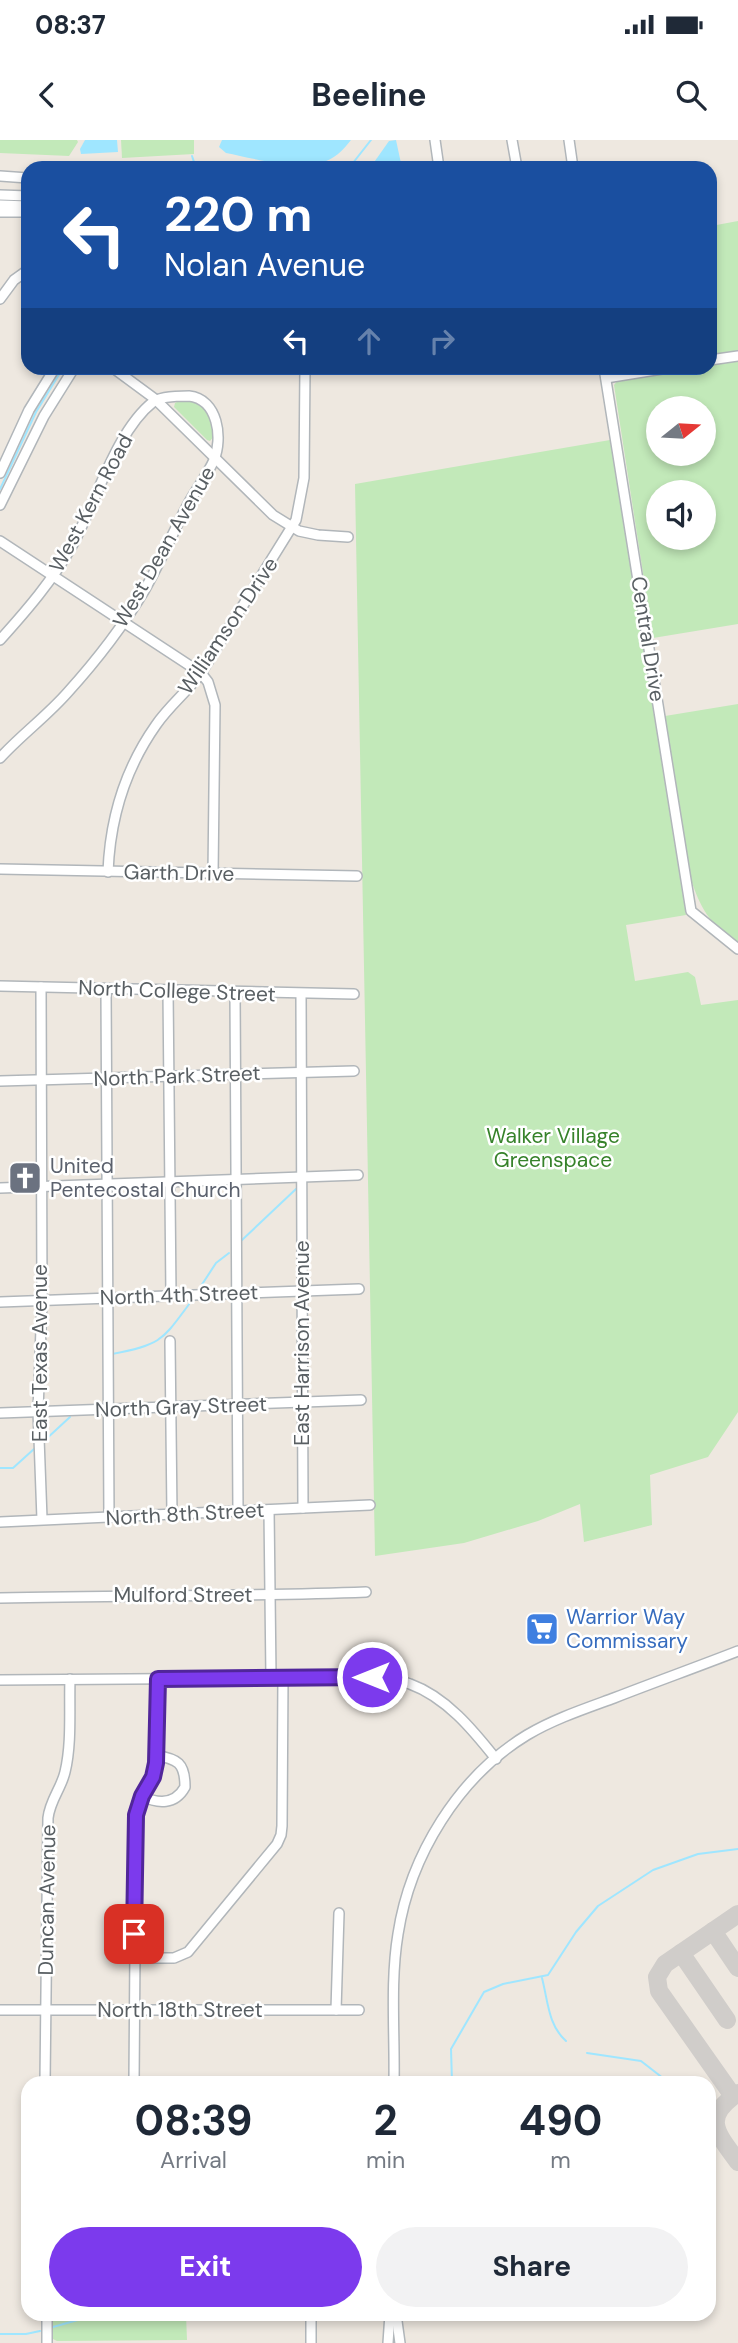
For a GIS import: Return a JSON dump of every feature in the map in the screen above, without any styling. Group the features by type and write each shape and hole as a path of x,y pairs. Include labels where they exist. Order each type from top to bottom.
{"street":[{"path":"435,140 438,161"},
{"path":"512,140 516,161"},
{"path":"569,140 572,161"},
{"path":"0,176 21,178"},
{"path":"0,200 21,201"},
{"path":"0,212 21,212"},
{"path":"0,217 21,218"},
{"path":"0,299 21,275"},
{"path":"717,359 738,356"},
{"path":"0,473 29,410 51,375"},
{"path":"0,505 44,415 70,375"},
{"path":"122,375 155,399 273,515 292,527 318,535 348,537"},
{"name":"Williamson Drive","path":"108,872 112,830 128,775 138,752 156,726 201,673 292,527 299,510 304,478 305,375"},
{"name":"Central Drive","path":"605,375 691,911 738,949"},
{"path":"155,399 187,396 197,398 209,406 217,421 215,459"},
{"name":"West Kern Road","path":"0,640 53,577 74,542 127,434 140,414 155,399"},
{"name":"West Dean Avenue","path":"0,758 69,692 125,622 215,459"},
{"path":"0,541 201,673 212,690 215,714 213,874"},
{"name":"Garth Drive","path":"0,869 358,876"},
{"name":"North College Street","path":"0,986 354,994"},
{"name":"East Texas Avenue","path":"41,987 42,1301 38,1411 42,1519"},
{"path":"106,990 109,1518"},
{"path":"168,990 171,1296"},
{"path":"235,993 238,1511"},
{"name":"East Harrison Avenue","path":"300,994 303,1508"},
{"name":"North Park Street","path":"0,1081 354,1071"},
{"path":"0,1188 358,1175"},
{"name":"North 4th Street","path":"0,1302 359,1289"},
{"path":"170,1341 173,1515"},
{"name":"North Gray Street","path":"0,1413 361,1400"},
{"name":"North 8th Street","path":"0,1522 370,1505"},
{"path":"269,1510 271,1677"},
{"name":"Mulford Street","path":"0,1598 366,1592"},
{"path":"394,2076 396,1957 407,1894 427,1846 447,1813 472,1781 528,1734 559,1719 738,1651"},
{"path":"134,1958 174,1958 188,1952 277,1844 282,1826 283,1677"},
{"path":"0,1680 372,1677 409,1683 422,1690 461,1718 496,1759"},
{"name":"Duncan Avenue","path":"45,2076 48,1818 50,1804 62,1782 66,1766 70,1679"},
{"path":"134,2076 136,1815 142,1796 153,1777 158,1679"},
{"path":"142,1796 154,1802 174,1800 185,1787 185,1775 181,1765 172,1758 155,1755"},
{"path":"336,2010 339,1913"},
{"name":"North 18th Street","path":"0,2010 359,2010"},
{"path":"47,2321 47,2343"},
{"path":"311,2343 312,2321"},
{"path":"388,2343 392,2321"},
{"path":"395,2321 400,2343"}],"green space":[{"path":"0,140 78,142 69,156 0,153"},
{"path":"121,140 194,140 194,154 122,158"},
{"path":"738,221 738,351 717,355 717,225"},
{"path":"738,359 738,624 653,638 614,385 620,378 640,375 717,375 717,363"},
{"path":"179,401 195,403 206,410 213,428 214,436 210,441 174,407"},
{"name":"Walker Village Greenspace","path":"610,440 686,915 626,925 635,981 688,972 695,977 701,1005 738,1000 738,1412 708,1457 650,1475 652,1525 584,1542 580,1504 538,1521 464,1543 375,1556 355,484"},
{"path":"738,704 738,944 707,915 690,876 665,716"},
{"path":"53,2321 186,2321 187,2340 53,2339"}],"water":[{"path":"85,140 117,140 118,152 81,154 80,149"},
{"path":"222,140 351,140 327,161 268,161 226,153 219,147"},
{"path":"396,140 400,161 375,161 389,141"}],"waterway":[{"path":"354,161 371,140"},
{"path":"192,156 194,161"},
{"path":"0,489 36,412 59,375"},
{"path":"241,1241 296,1189"},
{"path":"201,1286 216,1263 229,1253"},
{"path":"112,1354 142,1347 160,1338 193,1299"},
{"path":"44,1441 70,1417"},
{"path":"0,1468 13,1468 34,1449"},
{"path":"452,2076 451,2049 484,1992 503,1984 548,1975 576,1932 598,1906 653,1870 698,1854 738,1849"},
{"path":"542,1978 552,2020 566,2041"},
{"path":"587,2053 641,2061 660,2076"},
{"path":"53,2327 74,2321"},
{"path":"0,2334 40,2331"}],"taxiway":[{"path":"733,2096 659,1991 657,1977 665,1964 738,1914"},
{"path":"713,1931 738,1968"},
{"path":"681,1953 727,2020"},
{"path":"738,2093 719,2110 716,2118 719,2134 738,2162"}],"place":[{"name":"United Pentecostal Church","path":"25,1178"},
{"name":"Warrior Way Commissary","path":"542,1629"}],"route":[{"path":"134,1934 136,1815 142,1796 153,1777 156,1763 158,1679 372,1677"}]}
